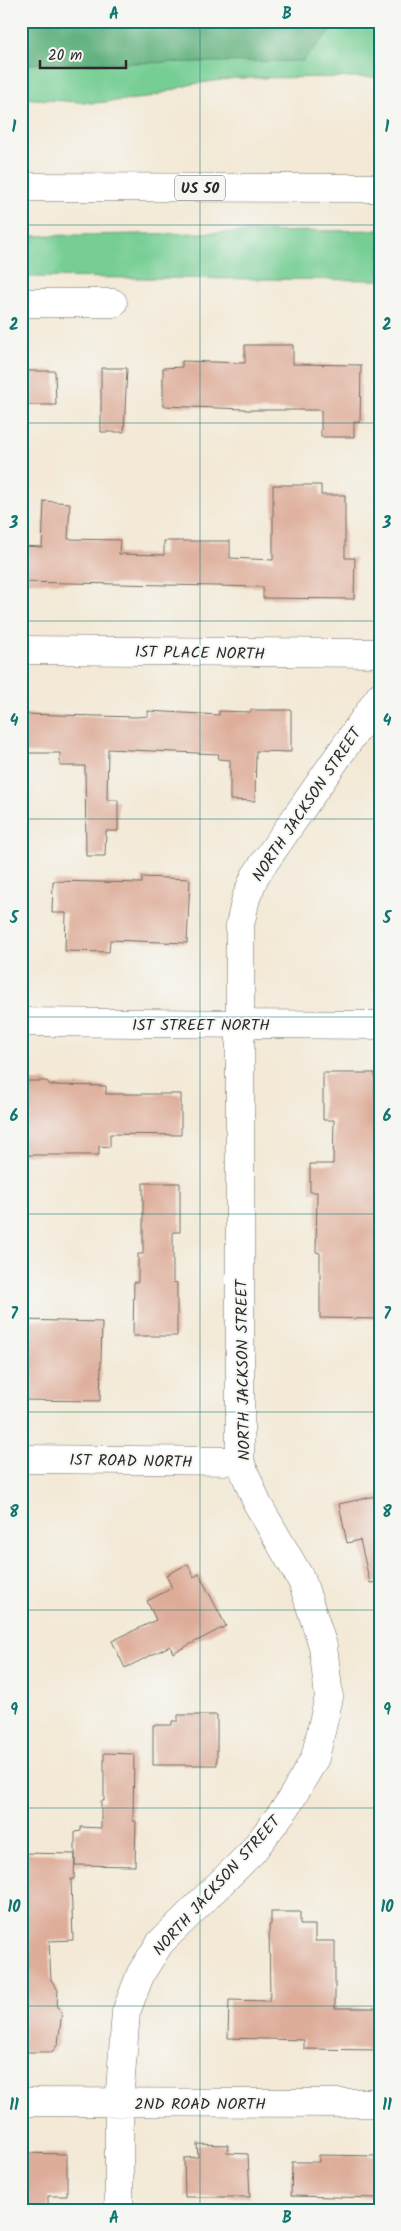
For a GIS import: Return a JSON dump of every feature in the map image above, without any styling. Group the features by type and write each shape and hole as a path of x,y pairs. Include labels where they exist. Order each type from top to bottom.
{"main road":[{"name":"US 50","path":"21,187 380,188"},
{"path":"21,303 113,303"},
{"name":"1ST PLACE NORTH","path":"21,650 380,653"},
{"name":"NORTH JACKSON STREET","path":"119,2210 119,2103 126,2012 141,1973 160,1943 252,1852 287,1806 314,1758 328,1697 323,1646 302,1580 257,1503 240,1461 240,925 246,898 255,876 370,728 380,696"},
{"name":"1ST STREET NORTH","path":"21,1022 380,1025"},
{"name":"1ST ROAD NORTH","path":"21,1459 240,1461"},
{"name":"2ND ROAD NORTH","path":"21,2102 380,2103"}],"green space":[{"path":"21,21 380,21 380,77 236,78 192,84 146,98 94,103 21,98"},
{"path":"21,21 339,21 303,61 21,64"},
{"path":"380,230 380,280 21,277 21,236"}],"building":[{"path":"245,345 293,345 293,364 361,365 360,422 354,422 354,437 321,437 321,410 245,410 163,406 163,368 182,367 182,361 245,363"},
{"path":"101,368 127,368 124,432 101,432"},
{"path":"21,371 55,371 56,405 21,405"},
{"path":"273,485 321,485 321,495 345,495 345,558 355,558 354,599 263,598 263,587 21,582 21,546 42,547 44,501 70,503 68,539 120,540 119,554 164,555 164,541 230,541 230,558 273,560"},
{"path":"251,710 291,710 291,752 256,751 255,801 230,800 230,760 218,759 219,754 108,749 107,800 118,800 118,831 106,831 105,856 86,856 85,766 60,766 60,753 21,753 21,714 136,717 148,716 148,711 219,715 219,711 250,712"},
{"path":"142,877 190,879 187,943 110,940 109,952 65,951 66,913 52,913 53,881 142,883"},
{"path":"323,1073 375,1073 375,1097 380,1097 380,1319 320,1318 320,1253 316,1252 317,1192 310,1192 310,1164 333,1164 334,1120 323,1120"},
{"path":"21,1081 47,1081 50,1085 106,1086 106,1094 181,1094 181,1135 110,1134 110,1147 99,1146 99,1155 21,1155"},
{"path":"143,1183 180,1183 180,1232 173,1232 173,1282 177,1283 177,1336 133,1336 134,1282 138,1282 138,1254 143,1254"},
{"path":"21,1320 102,1322 100,1401 21,1400"},
{"path":"380,1495 380,1582 370,1583 360,1540 347,1543 339,1504"},
{"path":"188,1564 194,1577 199,1574 226,1626 173,1653 170,1646 125,1668 112,1641 156,1620 147,1601 172,1588 166,1575"},
{"path":"178,1715 217,1715 217,1765 153,1765 153,1725 172,1725 172,1721 178,1721"},
{"path":"104,1753 134,1754 133,1821 136,1821 135,1866 75,1865 75,1832 81,1831 81,1827 101,1828 101,1801 104,1801"},
{"path":"21,1853 75,1854 74,1879 71,1879 73,1940 49,1941 51,1980 58,1990 57,2007 62,2012 58,2044 52,2052 21,2052 21,1974 27,1968 25,1877 21,1877"},
{"path":"271,1912 300,1912 300,1925 315,1925 315,1941 335,1941 335,2008 380,2008 380,2050 304,2049 304,2040 228,2038 229,2000 270,2001 269,1925 271,1925"},
{"path":"197,2144 228,2145 227,2153 248,2154 250,2197 185,2197 184,2158 198,2157"},
{"path":"21,2153 67,2154 67,2196 48,2196 48,2209 21,2209"},
{"path":"319,2155 378,2156 378,2198 291,2196 292,2162 319,2162"}]}
